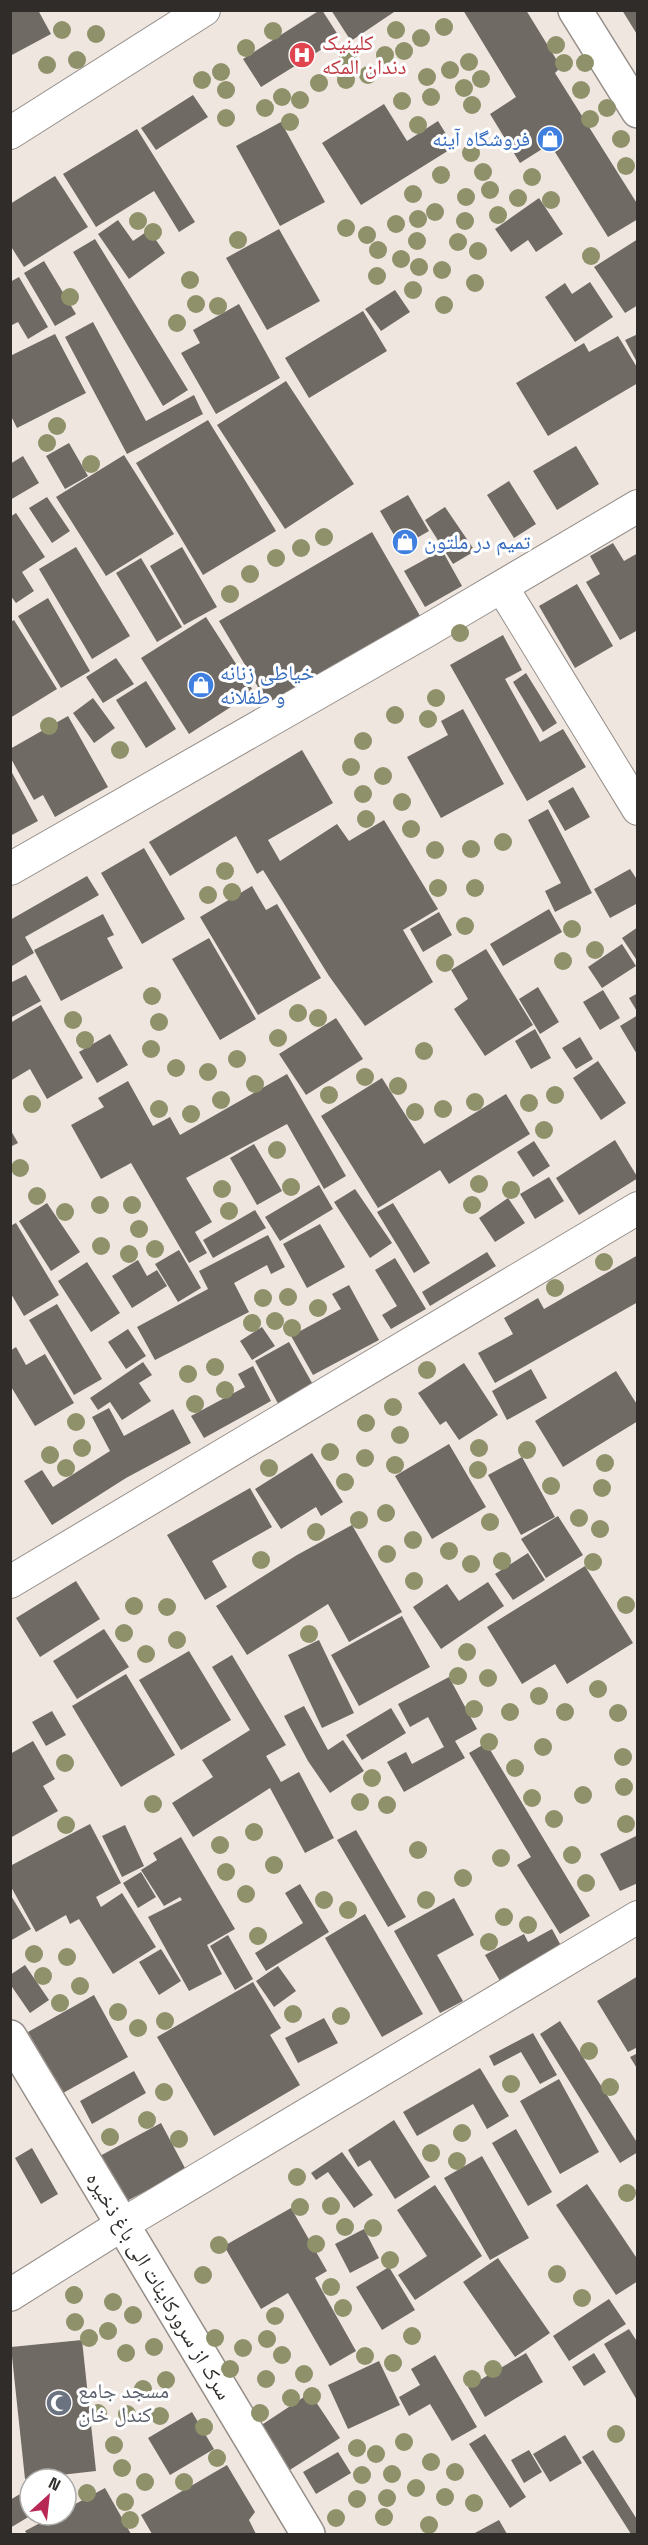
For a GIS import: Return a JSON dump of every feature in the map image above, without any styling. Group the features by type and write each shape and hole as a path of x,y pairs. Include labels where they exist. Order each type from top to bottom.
{"street":[{"path":"10,133 204,10"},
{"path":"575,10 638,111"},
{"path":"10,869 502,587 638,506"},
{"path":"502,587 638,809"},
{"path":"10,1581 638,1208"},
{"path":"10,2295 123,2224 638,1917"},
{"name":"سرک از سرورکاینات الی باغ ذخیره","path":"10,2037 308,2535"}],"building":[{"path":"10,10 38,10 51,34 10,56"},
{"path":"320,10 340,38 261,87 243,59"},
{"path":"331,10 397,10 351,41"},
{"path":"463,10 526,10 561,67 555,73 638,205 638,219 608,237 550,144 520,163 490,114 516,97"},
{"path":"622,10 638,10 638,36"},
{"path":"193,95 208,117 156,150 141,128"},
{"path":"384,104 407,141 438,121 454,147 361,205 322,143"},
{"path":"281,122 325,202 280,226 236,146"},
{"path":"137,129 195,222 179,232 154,191 96,227 63,174"},
{"path":"55,176 88,227 24,267 10,245 10,204"},
{"path":"539,198 563,234 536,252 528,240 511,252 495,229"},
{"path":"118,220 133,241 149,230 165,253 129,279 98,234"},
{"path":"279,229 320,301 267,330 226,258"},
{"path":"95,239 188,390 163,406 73,252"},
{"path":"638,239 638,305 625,313 594,267"},
{"path":"44,261 76,314 55,326 24,273"},
{"path":"19,277 48,327 28,339 18,322 10,326 10,282"},
{"path":"590,282 613,317 575,342 545,297 565,283 572,294"},
{"path":"395,290 410,312 381,331 365,309"},
{"path":"239,304 280,378 216,414 181,353 200,343 193,330"},
{"path":"363,311 387,351 309,398 285,358"},
{"path":"93,322 146,421 194,395 203,414 127,454 65,337"},
{"path":"55,334 86,393 17,428 10,414 10,356"},
{"path":"638,334 638,364 625,340"},
{"path":"618,336 638,369 638,383 548,436 516,383 584,343 589,352"},
{"path":"286,381 354,484 285,529 217,425"},
{"path":"208,420 276,531 203,575 136,463"},
{"path":"69,443 88,476 65,489 46,456"},
{"path":"576,446 599,484 557,510 533,471"},
{"path":"124,455 174,534 106,576 56,497"},
{"path":"23,456 39,483 10,500 10,464"},
{"path":"509,481 536,524 514,538 487,495"},
{"path":"408,495 429,531 401,547 380,511"},
{"path":"47,497 70,531 52,543 29,508"},
{"path":"445,507 475,551 453,564 425,520"},
{"path":"16,513 45,557 22,572 34,591 16,603 10,595 10,517"},
{"path":"372,532 423,621 271,709 219,621"},
{"path":"613,543 624,561 638,553 638,630 620,640 586,582 600,574 590,556"},
{"path":"76,547 130,636 92,659 39,569"},
{"path":"182,547 217,607 184,625 150,566"},
{"path":"442,550 462,586 425,607 404,571"},
{"path":"141,558 182,627 157,642 116,573"},
{"path":"577,584 613,646 575,668 539,606"},
{"path":"48,598 90,671 61,688 18,616"},
{"path":"206,617 254,692 189,734 141,658"},
{"path":"14,620 57,689 10,718 10,622"},
{"path":"503,635 522,670 505,679 540,742 563,729 586,767 527,801 450,665"},
{"path":"116,658 134,684 103,703 86,677"},
{"path":"526,673 557,723 543,732 513,682"},
{"path":"146,681 176,729 146,748 116,700"},
{"path":"93,698 115,728 94,743 73,713"},
{"path":"463,709 504,784 441,818 407,757 448,735 441,721"},
{"path":"68,716 108,787 55,817 43,795 34,800 10,757 10,749"},
{"path":"302,750 333,803 268,840 280,861 337,824 349,841 384,820 438,909 403,930 433,982 365,1026 329,976 263,870 257,874 236,836 170,876 149,842"},
{"path":"10,769 38,821 10,836"},
{"path":"573,787 590,817 565,831 548,801"},
{"path":"548,809 592,893 555,912 545,891 561,883 528,820"},
{"path":"144,848 185,919 142,944 101,873"},
{"path":"630,869 638,881 638,903 610,918 594,889"},
{"path":"87,876 99,895 25,937 34,953 12,966 10,920"},
{"path":"252,886 266,910 277,904 321,978 258,1015 200,917"},
{"path":"549,909 562,932 503,966 490,944"},
{"path":"439,912 452,935 423,952 410,929"},
{"path":"103,914 114,935 107,938 123,968 61,1001 34,950"},
{"path":"638,927 638,962 622,938"},
{"path":"209,938 256,1019 220,1040 172,959"},
{"path":"622,944 636,966 602,988 588,967"},
{"path":"486,949 533,1025 485,1056 454,1009 468,999 451,970"},
{"path":"26,975 41,1001 10,1018 10,983"},
{"path":"538,987 559,1022 540,1034 519,999"},
{"path":"603,990 620,1018 600,1030 583,1002"},
{"path":"638,993 638,1013 629,998"},
{"path":"41,1005 83,1078 47,1099 30,1069 10,1081 10,1023"},
{"path":"638,1015 638,1056 620,1026"},
{"path":"336,1018 363,1059 306,1095 279,1054"},
{"path":"535,1029 551,1058 531,1069 515,1041"},
{"path":"110,1034 128,1065 97,1083 79,1052"},
{"path":"580,1037 593,1059 576,1069 562,1048"},
{"path":"598,1061 626,1103 601,1120 573,1078"},
{"path":"287,1074 346,1176 324,1189 287,1124 186,1178 212,1222 195,1232 207,1253 189,1263 131,1163 101,1179 71,1125 104,1107 98,1098 128,1081 153,1126 170,1117 180,1135"},
{"path":"382,1078 424,1144 506,1094 530,1134 449,1184 440,1170 378,1208 321,1116"},
{"path":"10,1129 18,1143 10,1147"},
{"path":"615,1140 638,1178 579,1215 556,1178"},
{"path":"534,1141 550,1166 533,1177 517,1152"},
{"path":"254,1144 282,1191 257,1205 230,1158"},
{"path":"549,1177 564,1201 535,1219 520,1194"},
{"path":"319,1185 333,1209 280,1241 265,1217"},
{"path":"355,1189 392,1243 370,1258 334,1202"},
{"path":"508,1198 525,1223 495,1242 479,1218"},
{"path":"47,1203 80,1252 51,1271 19,1221"},
{"path":"393,1203 430,1263 414,1273 377,1212"},
{"path":"255,1210 266,1228 213,1258 203,1240"},
{"path":"16,1223 59,1295 24,1316 10,1292 10,1226"},
{"path":"320,1224 345,1267 307,1288 283,1244"},
{"path":"268,1235 285,1267 271,1274 267,1265 234,1283 249,1312 155,1360 137,1327 208,1289 199,1271"},
{"path":"179,1250 201,1288 178,1302 155,1264"},
{"path":"487,1252 496,1266 430,1306 422,1292"},
{"path":"638,1255 638,1302 495,1383 478,1353 513,1334 504,1318 538,1298 544,1309"},
{"path":"395,1258 426,1309 391,1329 382,1315 397,1306 375,1270"},
{"path":"138,1260 147,1276 157,1270 167,1286 132,1308 112,1276"},
{"path":"87,1262 120,1313 91,1332 58,1281"},
{"path":"349,1285 379,1340 313,1375 291,1336 341,1309 332,1294"},
{"path":"57,1304 102,1379 74,1395 29,1320"},
{"path":"262,1327 275,1346 252,1360 240,1341"},
{"path":"128,1329 146,1356 126,1369 108,1342"},
{"path":"289,1342 316,1390 281,1409 255,1361"},
{"path":"16,1347 26,1365 45,1354 74,1403 35,1426 10,1385 10,1351"},
{"path":"143,1362 152,1375 139,1383 151,1401 122,1420 110,1402 98,1410 90,1398"},
{"path":"464,1363 498,1415 459,1440 446,1421 440,1425 418,1393"},
{"path":"253,1366 271,1401 204,1438 191,1416 245,1387 238,1374"},
{"path":"531,1369 547,1398 507,1420 492,1391"},
{"path":"616,1371 638,1406 638,1421 563,1467 535,1421"},
{"path":"109,1408 124,1436 173,1409 191,1443 126,1478 52,1525 24,1481 42,1470 53,1487 110,1451 92,1417"},
{"path":"449,1444 486,1507 432,1539 395,1476"},
{"path":"312,1453 343,1502 321,1516 316,1507 281,1529 255,1489"},
{"path":"522,1457 555,1517 521,1535 488,1475"},
{"path":"250,1488 272,1527 212,1561 227,1587 205,1600 167,1535"},
{"path":"558,1516 583,1555 546,1578 521,1539"},
{"path":"352,1525 402,1612 349,1642 328,1604 247,1655 216,1606 297,1555"},
{"path":"528,1553 545,1580 513,1600 495,1574"},
{"path":"585,1566 633,1643 567,1684 555,1664 522,1684 487,1627"},
{"path":"76,1581 100,1619 40,1657 16,1618"},
{"path":"488,1582 504,1606 441,1649 413,1607 447,1584 459,1601"},
{"path":"402,1616 430,1667 359,1706 331,1655"},
{"path":"104,1629 129,1667 77,1699 53,1661"},
{"path":"319,1640 354,1713 322,1728 288,1655"},
{"path":"189,1651 231,1720 181,1750 139,1680"},
{"path":"232,1655 286,1745 266,1756 281,1782 299,1772 334,1838 305,1853 270,1788 193,1837 172,1803 213,1777 202,1760 250,1730 212,1667"},
{"path":"126,1674 175,1755 121,1787 72,1706"},
{"path":"449,1677 477,1729 455,1741 465,1758 404,1792 387,1762 406,1752 412,1764 444,1747 428,1717 410,1727 398,1704"},
{"path":"304,1706 328,1750 343,1740 364,1771 330,1793 308,1761 284,1716"},
{"path":"391,1708 406,1733 362,1760 346,1735"},
{"path":"52,1711 66,1735 46,1746 32,1722"},
{"path":"33,1741 55,1779 43,1786 58,1811 10,1838 10,1754"},
{"path":"486,1743 590,1916 560,1934 517,1865 531,1857 469,1753"},
{"path":"90,1824 121,1883 96,1897 101,1907 122,1893 156,1947 113,1974 79,1919 70,1924 66,1915 36,1932 10,1885 10,1866"},
{"path":"125,1825 144,1866 122,1877 102,1836"},
{"path":"356,1830 406,1917 388,1927 337,1840"},
{"path":"638,1835 638,1883 620,1891 600,1854"},
{"path":"181,1837 235,1929 207,1945 222,1974 189,1991 148,1917 182,1900 180,1897 164,1906 141,1870 157,1860 153,1853"},
{"path":"141,1872 156,1897 138,1908 123,1883"},
{"path":"300,1884 329,1932 266,1971 255,1953 303,1923 285,1893"},
{"path":"10,1894 31,1929 10,1941"},
{"path":"454,1898 474,1935 437,1955 463,2001 440,2013 394,1931"},
{"path":"365,1914 423,2014 382,2037 325,1938"},
{"path":"552,1929 566,1955 504,1988 485,1955 524,1934 528,1942"},
{"path":"228,1935 253,1979 235,1990 210,1946"},
{"path":"161,1949 181,1981 159,1995 139,1962"},
{"path":"25,1965 49,2000 30,2013 10,1984 10,1975"},
{"path":"278,1966 296,1991 274,2007 256,1981"},
{"path":"638,1976 638,2047 628,2052 597,2001"},
{"path":"253,1982 281,2028 270,2035 300,2085 214,2136 157,2037"},
{"path":"94,1995 128,2057 63,2093 28,2032"},
{"path":"324,2018 338,2043 298,2063 285,2038"},
{"path":"560,2021 638,2144 638,2152 620,2163 540,2034"},
{"path":"533,2033 557,2075 540,2084 521,2052 494,2066 489,2056"},
{"path":"638,2053 638,2070 630,2057"},
{"path":"480,2068 509,2116 487,2129 473,2104 417,2136 403,2112"},
{"path":"134,2071 146,2093 92,2124 80,2101"},
{"path":"559,2079 599,2152 560,2174 520,2101"},
{"path":"394,2120 430,2177 395,2199 370,2160 358,2167 348,2150"},
{"path":"161,2123 186,2170 123,2203 98,2157"},
{"path":"516,2129 552,2192 528,2206 492,2143"},
{"path":"32,2148 58,2194 41,2204 15,2158"},
{"path":"342,2152 373,2195 354,2208 328,2172 316,2180 311,2173"},
{"path":"482,2156 529,2238 490,2260 444,2178"},
{"path":"587,2184 638,2260 638,2281 616,2295 556,2205"},
{"path":"435,2185 482,2256 415,2300 398,2275 427,2256 397,2210"},
{"path":"291,2208 327,2271 315,2278 356,2351 330,2366 288,2293 261,2309 224,2246"},
{"path":"364,2229 379,2258 350,2273 335,2244"},
{"path":"498,2258 550,2333 515,2357 463,2282"},
{"path":"389,2267 415,2310 382,2330 356,2287"},
{"path":"609,2299 626,2324 569,2361 553,2336"},
{"path":"629,2329 638,2343 638,2402 604,2344"},
{"path":"82,2340 96,2471 78,2473 78,2467 24,2467 11,2347"},
{"path":"526,2353 543,2382 485,2417 468,2387"},
{"path":"594,2353 606,2372 584,2386 572,2367"},
{"path":"435,2355 477,2427 452,2441 430,2404 409,2416 399,2397 420,2385 411,2369"},
{"path":"379,2361 400,2405 348,2429 328,2385"},
{"path":"310,2393 340,2438 285,2473 257,2428"},
{"path":"192,2412 214,2449 170,2475 148,2438"},
{"path":"485,2434 526,2497 510,2508 469,2444"},
{"path":"565,2435 582,2463 550,2482 533,2454"},
{"path":"529,2450 542,2472 524,2483 511,2460"},
{"path":"593,2450 638,2521 638,2534 631,2534 582,2457"},
{"path":"338,2452 351,2473 316,2494 303,2472"},
{"path":"227,2465 255,2512 249,2520 256,2534 152,2534 141,2515"},
{"path":"105,2488 131,2534 27,2534 25,2531 32,2527 78,2527 78,2503"},
{"path":"18,2495 18,2523 10,2528 10,2500"},
{"path":"499,2520 507,2534 473,2534"}],"place":[{"name":"کلینیک دندان المکه","path":"302,55"},
{"name":"فروشگاه آینه","path":"550,139"},
{"name":"تمیم در ملتون","path":"405,542"},
{"name":"خیاطی زنانه و طفلانه","path":"201,685"},
{"name":"مسجد جامع کندل خان","path":"59,2403"}]}
